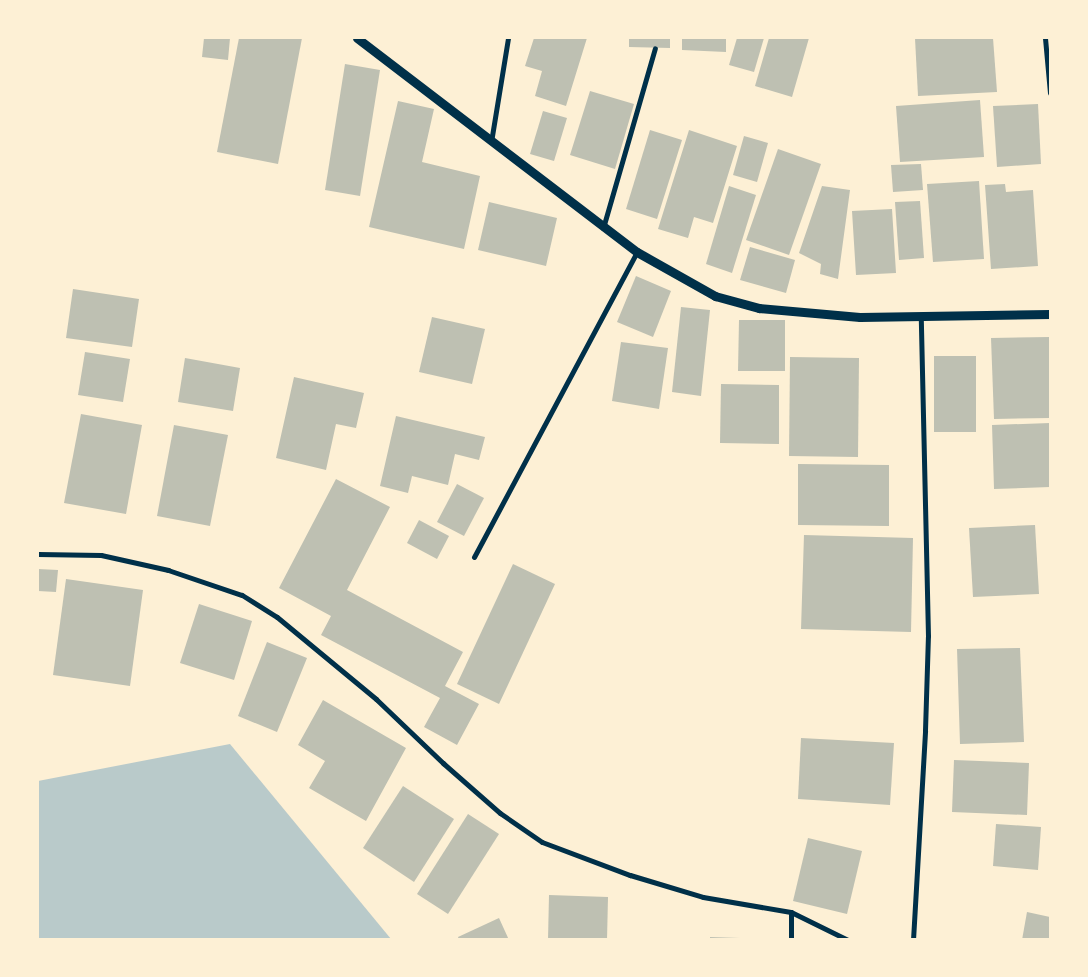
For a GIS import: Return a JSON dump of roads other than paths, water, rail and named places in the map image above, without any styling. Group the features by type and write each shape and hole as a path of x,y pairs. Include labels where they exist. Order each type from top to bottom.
{"street":[{"path":"357,38 603,228 637,252 715,296 759,308 860,317 921,314 1050,314"},
{"path":"491,142 508,38"},
{"path":"1045,38 1050,93"},
{"path":"603,228 655,48"},
{"path":"474,557 637,252"},
{"path":"913,940 925,730 928,636 921,314"},
{"path":"38,554 101,555 168,570 242,595 284,623 376,699 443,763 500,813 542,842 630,875 704,896 791,912 848,940"},
{"path":"791,912 791,940"}]}
